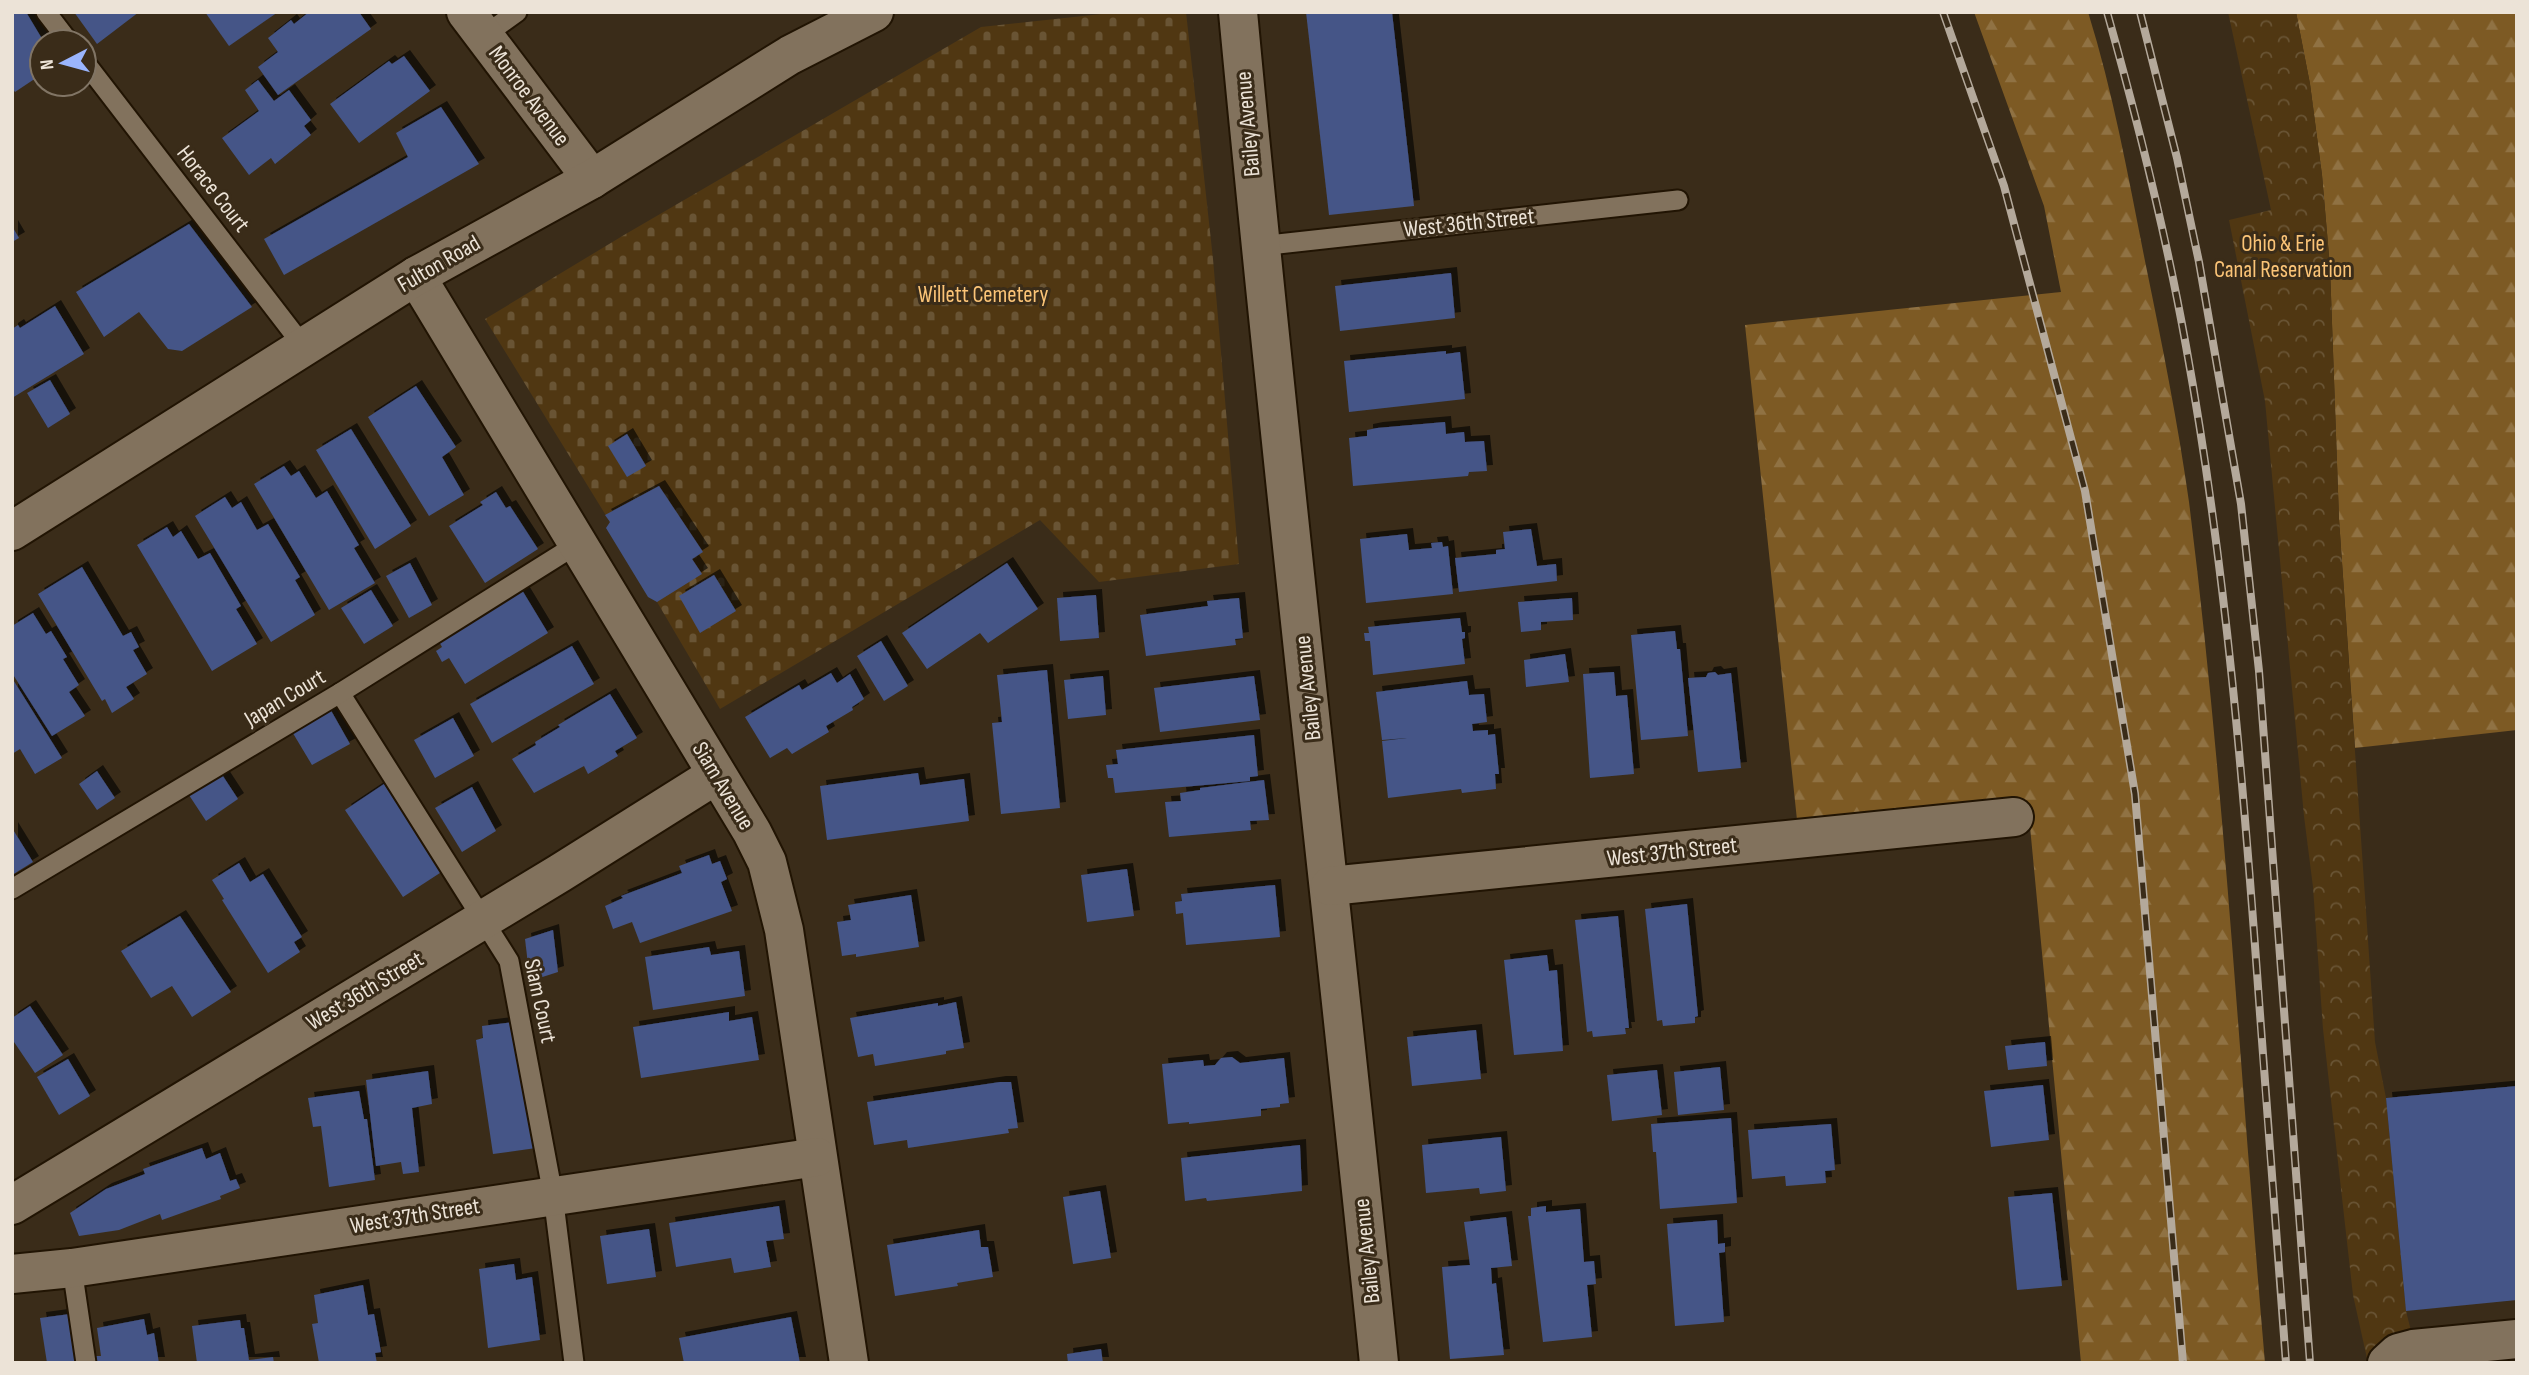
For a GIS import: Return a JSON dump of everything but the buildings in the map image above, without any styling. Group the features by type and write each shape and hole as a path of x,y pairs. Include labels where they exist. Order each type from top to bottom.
{"street":[{"name":"Fulton Road","path":"12,531 416,276 592,179 790,55 874,12"},
{"name":"Bailey Avenue","path":"1238,12 1260,246 1379,1363"},
{"name":"Monroe Avenue","path":"475,24 592,179"},
{"name":"Siam Avenue","path":"416,276 579,543 752,832 767,862 784,930 849,1363"},
{"name":"West 36th Street","path":"12,1205 716,775"},
{"name":"West 37th Street","path":"1330,886 2014,817"},
{"name":"West 37th Street","path":"12,1274 72,1268 817,1157"},
{"path":"2392,1358 2413,1349 2517,1339"}],"lane":[{"path":"46,12 58,28"},
{"path":"475,24 517,12"},
{"name":"Horace Court","path":"98,79 304,347"},
{"name":"West 36th Street","path":"1260,246 1678,200"},
{"name":"Japan Court","path":"12,889 340,693 579,543"},
{"name":"Siam Court","path":"340,693 509,961 553,1195 574,1363"},
{"path":"72,1268 86,1363"}],"green space":[{"name":"Willett Cemetery","path":"1120,12 1186,12 1213,259 1239,564 1099,582 1040,520 720,709 610,522 485,319 981,27"},
{"path":"1974,12 2088,12 2120,138 2180,443 2202,609 2265,1363 2081,1363 2029,816 1799,839 1745,325 2061,292 2044,206"},
{"name":"Ohio & Erie Canal Reservation","path":"2228,12 2296,12 2310,84 2330,267 2339,519 2375,1042 2386,1098 2406,1311 2419,1363 2368,1363 2353,1295 2323,1029 2313,887 2265,401 2229,220 2271,210"},
{"path":"2296,12 2517,12 2517,730 2355,748 2339,519 2330,267 2310,84"}],"railway":[{"path":"1943,12 2004,186 2085,491 2135,794 2183,1363"},
{"path":"2107,12 2170,262 2200,429 2223,595 2254,930 2286,1363"},
{"path":"2140,12 2177,158 2199,262 2241,504 2259,671 2310,1363"}]}
